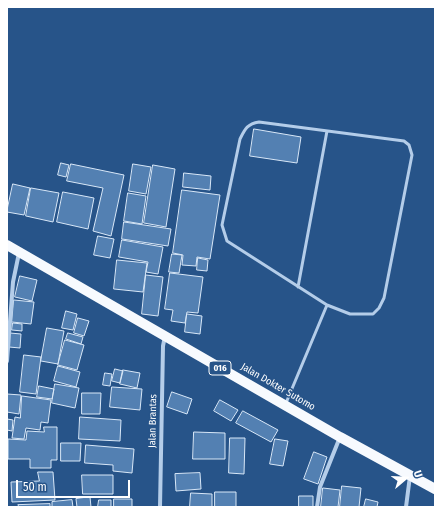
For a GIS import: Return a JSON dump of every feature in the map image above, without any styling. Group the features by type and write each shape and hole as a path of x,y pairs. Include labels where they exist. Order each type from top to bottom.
{"main road":[{"name":"Jalan Dokter Sutomo","path":"7,245 340,437 435,489"}],"street":[{"path":"7,361 13,282 19,253"},
{"name":"Jalan Brantas","path":"160,507 163,346 166,336"},
{"path":"317,507 320,488 340,437"},
{"path":"406,507 410,475"}],"lane":[{"path":"259,122 404,141 409,144 412,155 384,298 379,308 372,314 350,314 327,305 298,287 227,241 222,224 240,139 245,128 250,123 259,122"},
{"path":"298,287 327,130"},
{"path":"285,405 327,305"}],"building":[{"path":"254,129 301,137 297,163 250,156"},
{"path":"61,163 69,165 66,177 58,175"},
{"path":"71,164 124,175 111,236 93,231 103,188 67,181"},
{"path":"133,164 151,167 146,194 129,191"},
{"path":"153,165 175,169 166,227 144,223"},
{"path":"184,173 211,176 210,190 183,187"},
{"path":"13,184 30,188 24,215 7,212"},
{"path":"31,188 59,193 53,222 26,216"},
{"path":"182,190 220,195 210,259 197,257 196,266 182,265 183,255 173,253"},
{"path":"63,192 94,198 88,229 57,222"},
{"path":"128,193 146,196 142,224 124,221"},
{"path":"124,222 171,229 168,246 122,239"},
{"path":"98,236 114,239 110,258 94,255"},
{"path":"122,240 163,247 158,274 146,272 148,262 119,257"},
{"path":"172,254 182,255 179,273 169,272"},
{"path":"198,258 208,260 207,271 197,270"},
{"path":"117,260 147,263 143,292 114,289"},
{"path":"170,273 203,277 198,313 187,312 185,323 171,321 173,310 165,309"},
{"path":"146,275 163,277 158,316 142,314"},
{"path":"20,276 37,280 32,301 15,297"},
{"path":"14,300 34,302 31,324 12,322"},
{"path":"66,311 77,314 73,330 62,328"},
{"path":"187,314 202,316 200,334 185,332"},
{"path":"78,318 89,321 84,336 74,333"},
{"path":"13,323 22,324 22,331 12,330"},
{"path":"47,328 64,331 58,364 41,361"},
{"path":"10,333 21,334 20,348 9,347"},
{"path":"68,333 83,337 81,344 66,339"},
{"path":"65,340 84,345 77,370 58,365"},
{"path":"24,355 41,357 36,394 20,392"},
{"path":"58,366 80,372 76,387 54,381"},
{"path":"115,369 123,371 120,383 112,381"},
{"path":"123,370 140,373 137,388 120,384"},
{"path":"105,373 112,374 110,386 103,385"},
{"path":"55,384 79,388 75,408 52,403"},
{"path":"39,386 54,389 52,399 37,397"},
{"path":"112,387 142,389 140,410 110,407"},
{"path":"172,392 192,399 187,414 167,407"},
{"path":"82,393 101,393 100,414 82,414"},
{"path":"7,394 21,395 19,414 7,412"},
{"path":"22,396 51,400 48,423 41,422 40,430 26,428 24,439 12,438 15,417 20,418"},
{"path":"220,400 238,410 231,421 214,411"},
{"path":"243,411 278,430 271,442 236,423"},
{"path":"80,417 121,420 120,441 79,439"},
{"path":"7,419 13,420 12,431 7,430"},
{"path":"44,427 57,427 57,460 51,460 51,468 30,468 30,459 8,459 8,439 26,440 27,431 44,432"},
{"path":"194,432 225,433 225,459 193,459"},
{"path":"230,438 245,438 244,474 229,473"},
{"path":"275,439 288,441 283,466 270,464"},
{"path":"61,443 81,443 80,461 61,461"},
{"path":"86,445 134,449 132,473 113,471 113,465 85,463"},
{"path":"314,452 327,457 318,484 304,479"},
{"path":"38,472 53,472 55,500 12,502 11,482 39,481"},
{"path":"200,473 201,489 176,491 175,474"},
{"path":"82,475 113,475 113,494 83,494"},
{"path":"342,486 361,488 359,507 340,507"},
{"path":"323,488 340,490 338,507 321,507"},
{"path":"215,492 236,492 236,507 215,507"},
{"path":"191,493 212,494 212,507 190,507"},
{"path":"299,496 313,496 313,507 299,507"},
{"path":"90,497 91,507 77,507 76,499"},
{"path":"114,499 132,499 132,507 114,507"},
{"path":"366,499 378,502 377,507 364,507"},
{"path":"72,500 73,507 52,507 52,502"},
{"path":"99,500 111,500 111,507 98,507"},
{"path":"50,504 50,507 19,507 18,505"}]}
